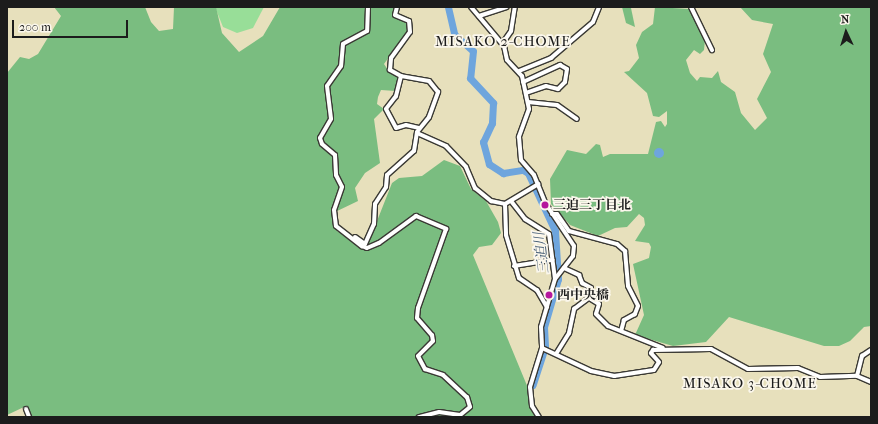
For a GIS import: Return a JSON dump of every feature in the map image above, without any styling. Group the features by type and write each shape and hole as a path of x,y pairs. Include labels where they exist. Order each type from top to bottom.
{"street":[{"path":"368,7 367,31 343,44 341,66 327,86 331,119 320,138 322,144 335,155 336,175 342,188 334,210 336,226 365,244 374,224 375,204 386,187 386,177 411,156 417,133 419,128 429,118 438,88 422,78 401,76 392,72 389,63 406,41 410,23 396,16 397,7"},
{"path":"471,7 502,44 508,62 519,71 528,102 518,148 521,160 552,214 574,246 573,256 558,277 541,327 544,349 530,387 532,406 539,417"},
{"path":"479,16 507,7"},
{"path":"502,44 511,31 515,7"},
{"path":"519,71 551,58 593,22 599,7"},
{"path":"691,7 712,50"},
{"path":"523,82 560,65 568,72 558,89 546,86 526,93"},
{"path":"401,76 396,96 386,109 396,128 406,125 419,128"},
{"path":"528,102 557,105 577,119"},
{"path":"417,133 446,146 466,167 474,188 491,201 505,204 536,185"},
{"path":"512,201 525,219 549,234 558,277"},
{"path":"505,204 506,236 514,266 519,278 537,290 547,307"},
{"path":"552,214 557,214 569,231 617,244 628,256 628,286 638,306 635,314 624,320 621,332"},
{"path":"353,237 362,246 370,248 419,215 446,229 418,308 417,318 433,341 418,356 425,369 443,375 467,396 470,407 460,415 439,412 419,417"},
{"path":"514,266 554,260"},
{"path":"564,268 579,276 582,283 591,288 591,296 599,304 597,317 621,332 663,348 710,349 748,369 785,367 820,377 857,376 871,382"},
{"path":"556,354 569,333 574,309 591,296"},
{"path":"544,349 591,371 614,376 654,370 659,362 651,352 663,348"},
{"path":"857,376 862,356 871,350"},
{"path":"26,409 29,417"}],"green space":[{"path":"54,7 145,7 151,22 159,31 173,29 174,7 216,7 222,33 239,52 263,36 280,7 395,7 395,17 408,24 409,29 384,64 390,73 400,78 396,91 381,90 378,97 377,104 384,109 374,119 380,163 365,173 355,188 358,201 333,213 332,221 337,231 366,249 392,183 399,178 422,176 444,160 460,166 471,189 486,201 498,222 501,233 492,245 479,247 473,255 540,417 33,417 24,407 7,415 7,73 20,57 29,59 38,54 61,16"},
{"path":"215,7 264,7 253,28 237,33 223,27"},
{"path":"622,7 631,8 635,27 626,23"},
{"path":"655,7 690,9 705,40 704,50 700,54 694,50 686,60 690,73 697,81 700,77 712,78 718,71 721,82 735,92 741,113 755,130 767,118 757,99 771,72 763,54 773,24 752,20 740,7 871,7 871,326 864,327 850,341 839,346 824,346 729,317 706,342 673,346 635,335 644,315 633,264 649,258 651,247 649,243 635,241 645,225 644,218 639,214 627,227 615,228 598,236 570,225 551,204 550,179 567,150 586,154 596,144 600,145 603,157 610,154 648,154 656,122 661,121 665,127 667,124 667,111 659,117 653,116 647,93 624,72 629,71 639,58 636,45 642,32 653,24"}],"water":[{"path":"657,148 661,148 663,149 663,157 657,158 654,155 654,151"}],"waterway":[{"name":"三迫川","path":"448,7 454,34 473,51 470,78 493,103 492,123 483,142 489,164 503,173 523,170 528,173 555,231 558,279 544,327 545,347 533,385"}],"place":[{"name":"三迫三丁目北","path":"545,205"},
{"name":"西中央橋","path":"549,295"}],"district":[{"name":"MISAKO 2-CHOME","path":"503,42"},
{"name":"MISAKO 3-CHOME","path":"750,384"}]}
